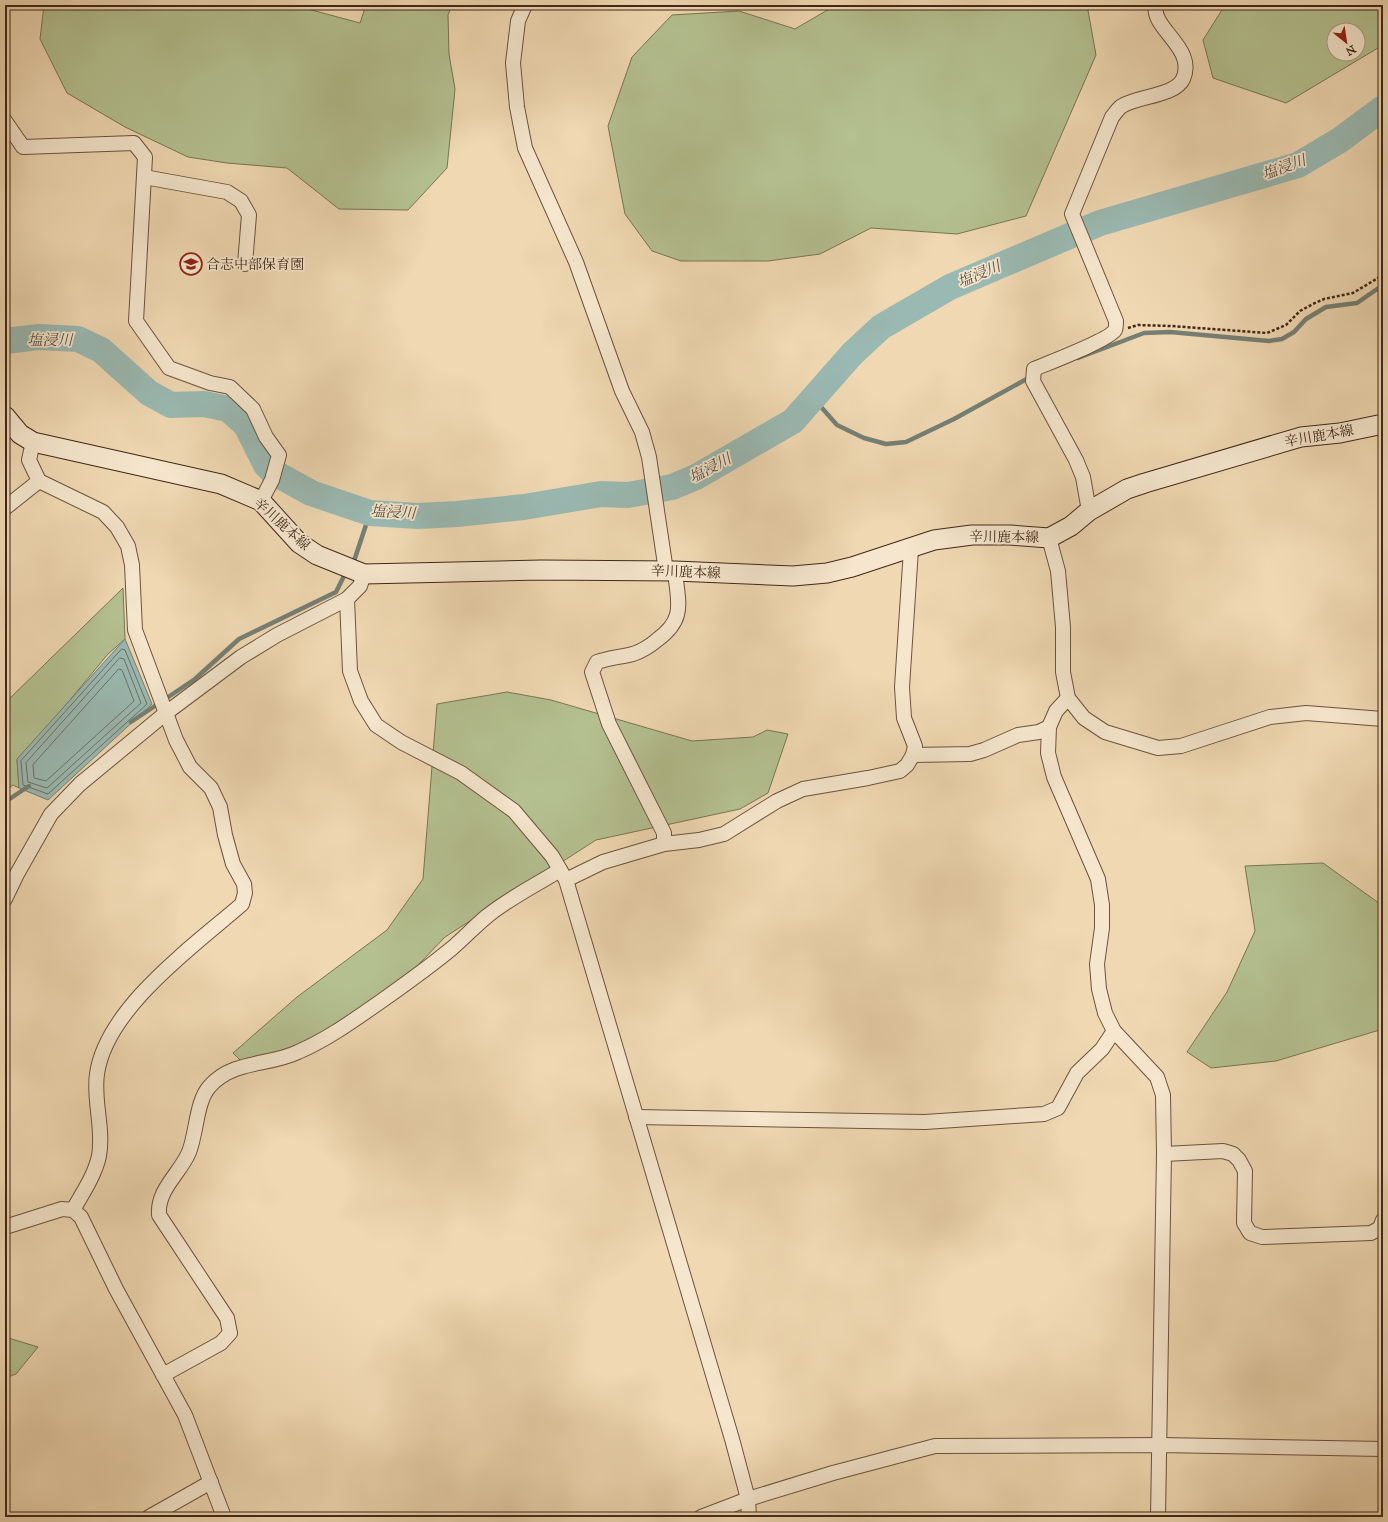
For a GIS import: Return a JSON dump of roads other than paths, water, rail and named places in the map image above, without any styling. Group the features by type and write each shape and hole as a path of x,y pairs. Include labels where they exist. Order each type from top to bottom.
{"main road":[{"name":"辛川鹿本線","path":"5,416 20,434 33,442 221,484 261,501 300,543 317,555 361,573 541,570 671,571 793,576 827,573 911,549 934,540 972,535 1010,535 1049,538 1071,526 1089,511 1127,489 1145,482 1301,437 1383,424"}],"street":[{"path":"525,5 518,21 513,63 517,107 525,148 588,292 622,391 642,432 678,605 677,620 670,631 649,646 634,653 597,662 592,672 609,724 664,833 664,844"},
{"path":"1089,511 1083,477 1076,460 1033,381 1034,369 1098,341 1110,335 1115,330 1116,321 1072,214 1112,117 1122,106 1169,90 1181,82 1186,71 1184,58 1175,40 1159,20 1155,11 1156,5"},
{"path":"5,121 23,147 134,143 145,156 136,321 169,368 210,383 230,387 253,409 266,437 279,455 272,480 261,501"},
{"path":"144,177 227,192 241,201 249,215 245,264"},
{"path":"33,442 29,460 39,481 102,512 117,527 128,546 132,565 135,630 176,740 190,767 211,788 220,807 225,836 233,864 244,884 245,893 242,904 139,996 117,1026 102,1054 97,1075 100,1135 99,1156 73,1210"},
{"path":"5,508 39,481"},
{"path":"1049,538 1058,571 1063,628 1063,672 1068,698 1084,718 1105,732 1158,748 1182,746 1270,717 1306,713 1383,719"},
{"path":"163,1375 221,1343 230,1333 227,1318 159,1215 160,1198 181,1168 189,1151 202,1100 208,1087 237,1068 292,1056 347,1025 429,967 487,916 516,896 563,875 664,844 699,840 724,834 777,801 803,789 900,771 907,765 913,755 915,746 904,718 902,687 911,549"},
{"path":"5,899 17,874 51,814 86,779 166,713 241,657 277,635 347,599 360,586 361,573"},
{"path":"347,599 350,671 361,701 376,725 401,742 461,773 514,811 539,838 563,875 732,1439 748,1499 749,1517"},
{"path":"1068,698 1056,711 1049,727 1048,753 1054,777 1098,879 1102,905 1102,928 1097,964 1105,1013 1114,1031 1158,1077 1163,1095 1164,1154 1158,1517"},
{"path":"913,755 970,754 984,750 1018,735 1039,732 1049,727"},
{"path":"636,1117 925,1122 1044,1114 1058,1108 1077,1073 1102,1049 1114,1031"},
{"path":"1164,1154 1223,1151 1233,1154 1239,1160 1245,1171 1244,1223 1250,1233 1262,1237 1371,1234 1380,1228 1383,1220"},
{"path":"5,1227 62,1209 73,1210 81,1217 116,1289 185,1415 224,1517"},
{"path":"701,1517 748,1499 833,1473 935,1446 1160,1445 1383,1449"},
{"path":"149,1517 211,1482"}],"water":[{"path":"125,639 152,704 48,800 19,788 17,759"}],"waterway":[{"name":"塩浸川","path":"5,341 39,337 78,339 101,350 149,393 171,405 204,404 228,409 246,425 266,465 273,472 311,493 370,513 418,516 457,514 524,507 601,494 628,495 672,487 696,477 793,421 852,354 881,327 950,287 1100,223 1298,165 1340,140 1383,108"},
{"path":"1078,358 1144,333 1170,332 1269,341 1282,339 1294,332 1306,319 1326,307 1357,303 1383,285"},
{"path":"814,399 837,425 864,438 886,444 906,442 954,419 1032,376"},
{"path":"351,564 355,558 370,513"},
{"path":"131,722 195,679 239,639 336,592 346,572"},
{"path":"5,802 29,786"}],"place":[{"name":"合志中部保育園","path":"191,264"}]}
